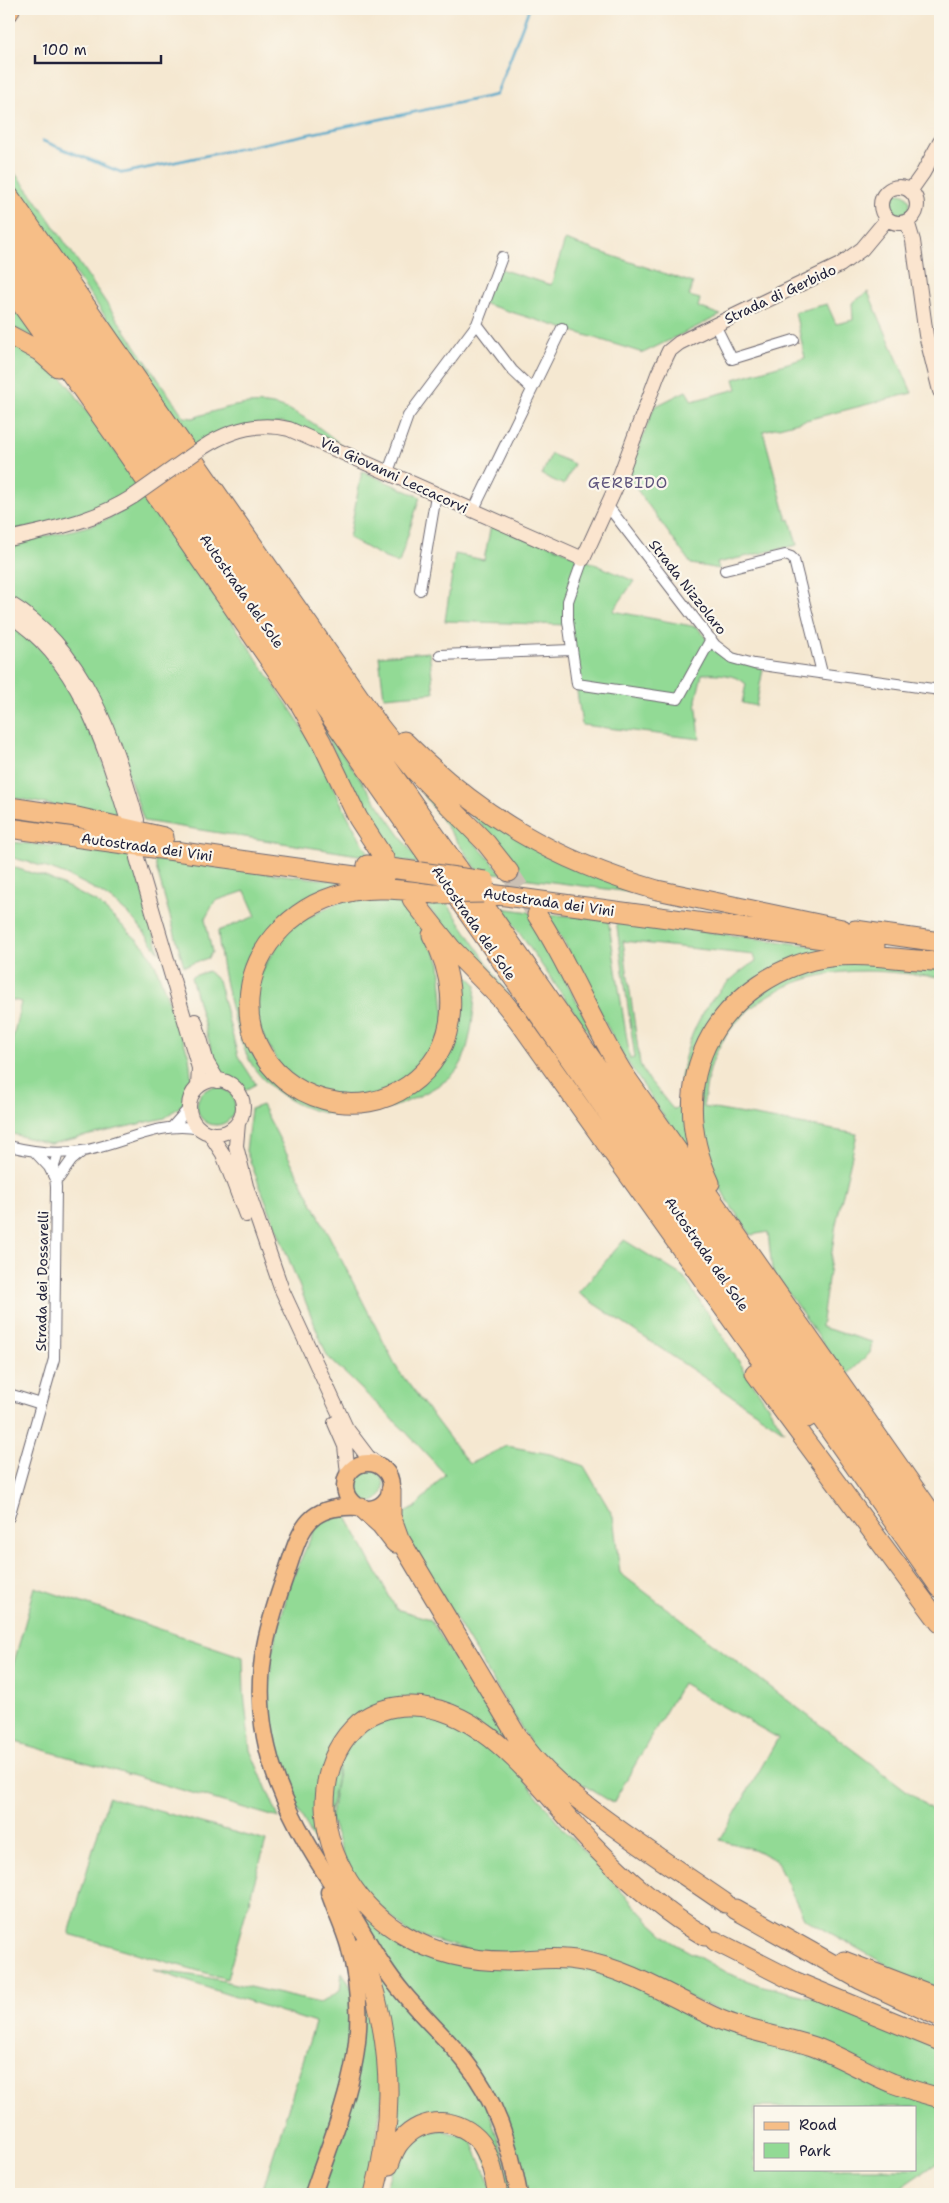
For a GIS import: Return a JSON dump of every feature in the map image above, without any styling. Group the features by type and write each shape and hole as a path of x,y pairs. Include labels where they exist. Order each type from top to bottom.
{"highway":[{"path":"9,196 310,627 404,757 486,843 509,872"},
{"name":"Autostrada del Sole","path":"9,226 940,1556"},
{"name":"Autostrada del Sole","path":"9,257 940,1588"},
{"path":"9,287 115,436 300,704 322,743 358,818 384,858"},
{"path":"9,335 39,351 60,370 115,436"},
{"path":"310,627 339,660 375,708 409,746 458,791 524,836 575,861 638,885 723,905 758,910 842,929"},
{"path":"9,807 77,817 164,837"},
{"name":"Autostrada dei Vini","path":"9,815 164,837 429,884"},
{"name":"Autostrada dei Vini","path":"9,828 429,884 842,929 940,942"},
{"path":"488,890 429,884 383,888 340,894 296,914 285,924 266,948 254,973 250,994 250,1014 256,1038 265,1058 280,1077 304,1093 318,1099 345,1104 385,1098 399,1092 421,1076 441,1049 448,1031 450,994 447,976 433,938 410,899 451,948 502,1000 518,1020 770,1373 890,1516"},
{"name":"Autostrada dei Vini","path":"488,890 940,954"},
{"path":"537,915 564,958 614,1058 940,1525"},
{"path":"759,1266 713,1188 704,1169 695,1139 692,1106 696,1075 700,1059 714,1030 747,992 772,976 796,965 829,957 867,954 940,961"},
{"path":"645,1199 758,1377 940,1623"},
{"path":"391,1490 391,1516 399,1538 516,1736 535,1762 565,1791 631,1839 730,1906 860,1980 940,2017"},
{"path":"924,1500 940,1519"},
{"path":"360,1508 381,1525 393,1540 510,1737 553,1800"},
{"path":"940,2041 794,1981 710,1938 672,1914 630,1880 593,1845 553,1800 513,1759 481,1730 441,1710 423,1706 405,1706 383,1710 366,1718 345,1738 331,1766 327,1781 325,1809 332,1844 342,1868 354,1890 378,1917 418,1943 448,1954 476,1959 510,1961 549,1958 596,1964 642,1982 730,2023 814,2047 891,2082 940,2098"},
{"path":"802,1947 866,1968 940,1998"},
{"path":"360,1948 379,2006 388,2068 387,2134 374,2194"},
{"path":"756,1961 835,1986 940,2026"},
{"path":"379,2194 394,2150 400,2142 414,2129 438,2122 447,2122 463,2128 481,2144 488,2158 498,2194"}],"main road":[{"path":"911,190 940,142"},
{"path":"897,186 911,190 915,195 918,206 916,213 907,221 897,223 887,219 880,207 884,193 897,186"},
{"name":"Strada di Gerbido","path":"583,559 615,489 658,374 669,351 679,343 840,265 862,250 887,219"},
{"path":"907,221 913,241 926,335 940,391"},
{"name":"Via Giovanni Leccacorvi","path":"9,539 88,520 107,512 134,496 219,438 242,429 279,426 327,444 436,495 583,559"},
{"path":"9,603 29,616 55,643 75,668 90,692 112,738 132,819 105,746 91,714 74,684 55,657 24,625 9,615"},
{"path":"218,1081 208,1063 142,859 199,1068 198,1087 190,1100 189,1108 194,1123 205,1131 223,1154 268,1277 345,1446 347,1477 345,1488 348,1498 360,1508"},
{"path":"198,1087 211,1081 218,1081 229,1084 240,1095 243,1107 238,1123 236,1146 246,1186 282,1290 346,1428 368,1457 387,1473 391,1481 391,1490 388,1498 377,1507 337,1506 311,1518"},
{"path":"205,1131 226,1133 238,1123"},
{"path":"360,1948 288,1809 274,1778 264,1735 260,1694 262,1662 270,1624 296,1543 304,1527 352,1469 362,1464 372,1463 380,1466"},
{"path":"314,2194 352,2078 357,2051 359,2018 355,1971 349,1944 317,1862"},
{"path":"317,1862 382,1965 404,1994 465,2061 483,2087 493,2104 506,2136 519,2194"}],"street":[{"path":"388,472 408,416 477,324 502,257"},
{"path":"477,324 512,370 532,389"},
{"name":"Strada di Gerbido","path":"715,325 732,359 794,340"},
{"path":"473,511 562,328"},
{"path":"420,590 436,495"},
{"name":"Strada Nizzolaro","path":"607,505 711,639 732,658 754,664 940,690"},
{"path":"725,570 785,555 791,556 794,560 822,673"},
{"name":"Strada di Gerbido","path":"583,559 568,601 571,650 577,684 678,699 711,639"},
{"path":"440,655 571,650"},
{"path":"173,1126 185,1115 189,1108"},
{"path":"9,1146 35,1152 58,1153 84,1150 173,1126 205,1131"},
{"path":"35,1152 49,1167 57,1181 71,1161 84,1150"},
{"name":"Strada dei Dossarelli","path":"9,1517 54,1359 57,1181 60,1166 58,1153"},
{"path":"9,1394 41,1404"}],"green space":[{"path":"9,166 34,197 184,417 193,418 239,405 274,405 290,410 307,419 345,448 282,422 193,447 151,381 9,180"},
{"path":"899,193 907,196 910,204 907,212 899,215 891,212 888,204 891,196"},
{"path":"565,240 693,283 689,296 700,299 698,307 721,315 643,353 482,303 500,269 551,285"},
{"path":"868,292 912,393 763,431 787,520 790,519 797,545 717,563 719,569 691,564 628,477 654,407 686,391 692,401 737,389 734,379 805,358 795,312 827,304 836,324 853,320 852,303"},
{"path":"9,294 38,341 9,326"},
{"path":"9,340 56,372 70,387 139,485 112,503 87,515 9,532"},
{"path":"551,454 574,464 564,485 542,475"},
{"path":"362,471 420,497 399,563 385,558 349,538"},
{"path":"148,496 297,719 351,823 371,857 144,821 115,736 9,599 9,546 102,521"},
{"path":"492,520 634,581 613,611 697,627 714,648 763,669 756,706 742,703 746,684 737,678 726,675 702,674 696,700 700,739 582,725 567,625 445,621 455,554 484,560"},
{"path":"9,621 34,642 68,684 85,715 96,741 120,818 9,797"},
{"path":"429,652 434,693 384,697 379,656"},
{"path":"318,719 420,864 390,859 371,828"},
{"path":"400,761 503,874 478,871"},
{"path":"447,791 629,889 629,892 522,878 492,836"},
{"path":"9,842 109,851 134,857 159,952 136,922 114,902 101,893 56,871 9,857"},
{"path":"154,860 337,881 341,884 340,887 291,913 244,1004 285,1085 379,1104 446,1046 446,955 476,984 470,1034 459,1068 446,1080 425,1093 381,1110 358,1114 336,1114 315,1111 294,1102 275,1090 257,1072 242,1044 230,1004 219,946 218,931 256,916 245,891 215,901 205,919 212,952 208,958 184,966"},
{"path":"9,866 48,878 98,903 145,947 155,964 189,1056 192,1083 182,1105 165,1118 50,1144 9,1133 9,1055 21,1002 9,999"},
{"path":"355,895 402,897 422,925 440,963 445,1026 419,1070 376,1096 323,1095 281,1069 255,1020 258,978 288,927"},
{"path":"420,897 445,900 515,1004 460,947"},
{"path":"502,908 530,912 605,1056"},
{"path":"546,914 608,919 630,1059 635,1058 616,920 837,949 812,956 705,1037 694,1161 620,1051 564,942","holes":["623,941 754,955 756,961 721,990 697,1024 689,1043 684,1063 678,1108 673,1109 646,1076 640,1064"]},
{"path":"850,962 940,969 940,977 874,971 842,972 797,982 777,991 758,1002 741,1017 727,1034 713,1061 707,1081 703,1107 857,1134 836,1224 821,1327 872,1342 870,1353 846,1376 772,1270 768,1232 751,1235 728,1202 708,1164 699,1131 702,1071 725,1021 787,974"},
{"path":"208,971 218,980 238,1056 256,1084 245,1090 233,1085 216,1067 191,977"},
{"path":"216,1087 229,1093 235,1106 229,1119 216,1125 203,1119 197,1106 203,1093"},
{"path":"262,1105 398,1370 469,1464 507,1446 550,1454 584,1466 613,1516 620,1573 940,1816 940,1988 908,1977 804,1918 776,1860 753,1849 720,1840 778,1738 682,1683 613,1803 554,1767 535,1751 408,1539 399,1515 415,1508 445,1474 404,1430 327,1356 246,1151 251,1109"},
{"path":"624,1240 684,1277 784,1431 578,1293"},
{"path":"367,1469 374,1470 379,1474 383,1479 383,1493 379,1498 374,1502 367,1503 360,1502 355,1498 351,1493 350,1486 351,1479 355,1474 360,1470"},
{"path":"345,1513 396,1609 430,1619 507,1742 436,1703 344,1731 327,1841 317,1846 290,1794 268,1707 272,1651 291,1581 317,1524"},
{"path":"35,1587 243,1657 244,1693 250,1750 279,1818 9,1740 9,1680"},
{"path":"382,1713 447,1715 516,1769 566,1832 651,1923 672,1942 727,1973 759,1985 814,1998 940,2048 940,2093 759,2029 635,1973 494,1957 408,1933 350,1877 329,1813 344,1746"},
{"path":"108,1797 266,1841 227,1979 69,1934"},
{"path":"349,1891 403,1941 592,1967 769,2040 940,2102 940,2161 892,2194 524,2194 507,2129 380,1953"},
{"path":"372,1960 485,2098 515,2194 503,2194 469,2126 393,2137"},
{"path":"153,1970 205,1977 320,2003 340,1991 342,1972 353,1990 354,2039 310,2194 261,2194 315,2023"},
{"path":"369,1990 383,2089 369,2194 318,2194 362,1992"},
{"path":"433,2127 471,2139 494,2194 384,2194 396,2155"}],"waterway":[{"path":"43,141 123,173 496,95 529,9"}],"tunnel":[{"path":"509,872 534,910"}],"district":[{"name":"GERBIDO","path":"628,482"}]}
